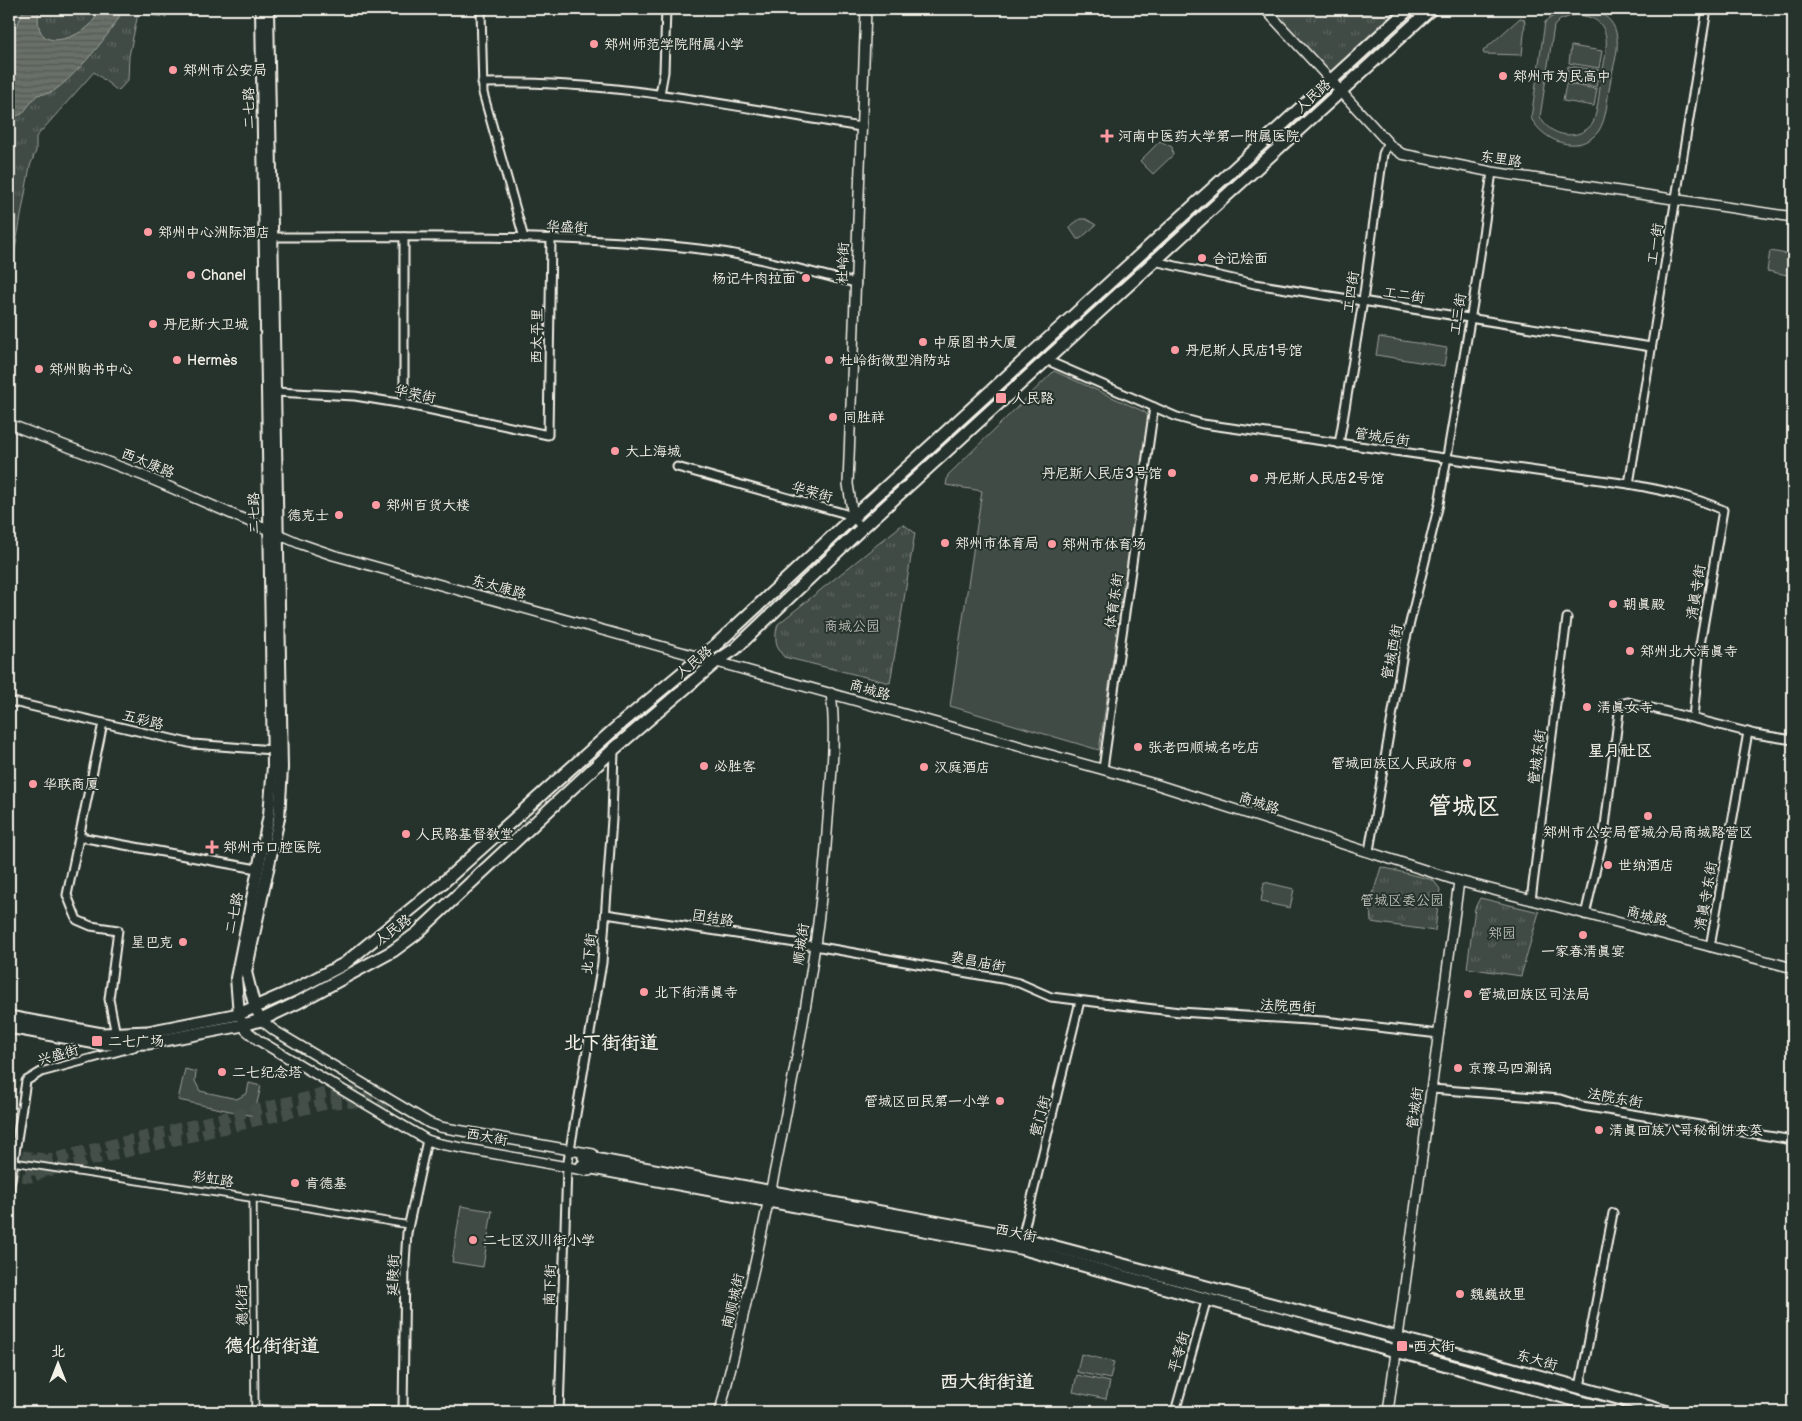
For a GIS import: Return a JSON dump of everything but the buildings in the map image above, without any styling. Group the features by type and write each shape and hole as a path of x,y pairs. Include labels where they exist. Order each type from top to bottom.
{"main road":[{"name":"二七路","path":"255,1008 246,972 279,818 281,790 272,531 261,9"},
{"name":"二七路","path":"239,1014 236,978 269,815 273,750 274,237 268,9"},
{"name":"人民路","path":"9,1017 80,1032 116,1034 163,1030 239,1014 344,964 437,888 618,726 718,643 852,517 1408,9"},
{"name":"人民路","path":"9,1027 102,1044 149,1043 243,1025 262,1020 376,960 408,939 614,749 717,661 735,649 862,528 1431,9"},
{"name":"西大街","path":"583,1162 1022,1238 1398,1338"},
{"name":"西大街","path":"770,1195 1020,1248 1396,1351"},
{"name":"东大街","path":"1398,1338 1668,1412"},
{"name":"东大街","path":"1396,1351 1618,1412"}],"street":[{"path":"481,9 482,83 524,238"},
{"path":"660,94 664,72 666,9"},
{"name":"杜岭街","path":"852,517 848,484 866,9"},
{"name":"东里路","path":"1264,9 1388,143 1402,154 1492,172 1793,217"},
{"path":"1394,9 1408,9"},
{"name":"工一街","path":"1629,484 1707,9"},
{"path":"482,83 559,84 660,94 861,127"},
{"name":"工四街","path":"1339,444 1363,301 1383,154 1388,143"},
{"name":"工三街","path":"1447,459 1492,172"},
{"name":"华盛街","path":"274,237 551,238 716,251 740,254 856,283"},
{"path":"404,237 404,404"},
{"name":"西太平里","path":"548,435 551,238"},
{"name":"工二街","path":"1154,261 1255,284 1651,347"},
{"name":"管城后街","path":"1046,360 1177,417 1228,429 1629,484 1665,491 1707,503 1722,510"},
{"name":"华荣街","path":"275,392 355,396 404,404 548,435"},
{"name":"体育东街","path":"1103,770 1154,407"},
{"name":"西太康路","path":"9,424 144,476 272,531"},
{"name":"管城西街","path":"1369,851 1404,647 1439,504 1447,459"},
{"name":"华荣街","path":"677,467 852,517"},
{"name":"清真寺街","path":"1693,718 1700,644 1722,510"},
{"path":"852,517 862,528"},
{"name":"东太康路","path":"272,531 333,555 717,661"},
{"name":"管城东街","path":"1531,900 1567,618"},
{"name":"商城路","path":"717,661 1103,770 1459,880 1585,915 1793,968"},
{"name":"顺城街","path":"770,1195 815,946 825,866 835,723 831,693"},
{"name":"五彩路","path":"9,701 193,744 273,750"},
{"path":"1585,915 1604,834 1620,704 1628,702 1748,732 1793,740"},
{"path":"103,723 67,895 77,920 91,926 118,930 109,999 116,1034"},
{"name":"清真寺东街","path":"1710,947 1748,732"},
{"name":"北下街","path":"569,1158 602,963 614,749"},
{"path":"80,837 257,869"},
{"name":"管城街","path":"1388,1412 1459,880"},
{"name":"团结路","path":"606,914 815,946"},
{"name":"裴昌庙街","path":"815,946 1002,979 1019,983 1051,997 1135,1007"},
{"name":"营门街","path":"1022,1238 1073,1036 1080,1001"},
{"name":"法院西街","path":"1135,1007 1214,1015 1324,1021 1439,1034"},
{"name":"西大街","path":"255,1008 262,1020 276,1031 429,1123 440,1127 752,1201 770,1195"},
{"name":"西大街","path":"239,1014 243,1025 258,1040 427,1140 440,1144 569,1158 755,1183 770,1195"},
{"name":"兴盛街","path":"9,1192 24,1085 29,1078 41,1072 149,1043"},
{"name":"法院东街","path":"1432,1089 1560,1099 1582,1106 1793,1140"},
{"name":"延陵街","path":"403,1411 405,1263 409,1225 427,1140"},
{"name":"南下街","path":"559,1412 569,1158"},
{"name":"彩虹路","path":"13,1162 253,1198 409,1225"},
{"name":"南顺城街","path":"720,1412 770,1195"},
{"name":"德化街","path":"253,1198 255,1411"},
{"path":"1580,1387 1614,1213"},
{"name":"平等街","path":"1175,1412 1207,1298"},
{"path":"255,1411 403,1411"}],"green space":[{"path":"9,9 167,9 166,17 138,14 129,56 128,80 118,91 94,72 36,137 36,151 30,166 9,283"},
{"path":"1271,9 1391,15 1329,73"},
{"path":"1563,9 1580,9 1597,12 1610,21 1615,28 1617,49 1603,121 1598,132 1590,139 1581,143 1562,143 1552,139 1531,118 1545,22","holes":["1574,15 1588,17 1603,28 1606,37 1605,58 1597,107 1593,123 1587,129 1573,135 1565,135 1551,129 1540,117 1554,26 1560,20"]},
{"path":"1520,18 1524,19 1525,23 1522,55 1484,54 1483,51"},
{"path":"1571,46 1602,51 1599,68 1569,63"},
{"path":"1568,66 1599,70 1596,87 1566,83"},
{"path":"1566,84 1597,89 1594,106 1563,101"},
{"path":"1160,141 1172,147 1173,155 1153,174 1140,161"},
{"path":"1080,219 1086,219 1096,225 1080,239 1077,239 1069,227"},
{"path":"1770,251 1793,255 1793,276 1767,271"},
{"path":"1379,337 1447,348 1444,366 1376,355"},
{"name":"郑州市体育场","path":"1054,371 1145,412 1150,420 1099,750 950,706 982,491 946,485 948,475"},
{"name":"商城公园","path":"903,524 915,533 890,683 784,657 776,641 778,624"},
{"name":"管城区委公园","path":"1381,867 1433,880 1440,889 1435,931 1371,922 1370,904"},
{"path":"1264,882 1294,889 1290,908 1261,902"},
{"name":"郑园","path":"1480,898 1539,912 1521,976 1467,968 1475,908"},
{"path":"185,1069 196,1072 195,1081 200,1091 237,1099 247,1093 249,1083 261,1086 254,1116 178,1100"},
{"path":"461,1206 492,1211 483,1267 452,1262"},
{"path":"1081,1354 1114,1362 1110,1379 1077,1372"},
{"path":"1077,1375 1110,1382 1106,1399 1073,1392"}],"shaded area":[{"path":"24,9 39,9 38,23 40,30 43,35 53,40 67,38 86,29 101,9 123,9 102,41 70,77 52,92 37,95 22,114 9,119 9,35 18,24"}],"tunnel":[{"path":"9,1158 44,1161 330,1092 359,1092 392,1104"},
{"path":"9,1168 46,1171 330,1103 350,1102 368,1105"},
{"path":"9,1153 52,1159"},
{"path":"9,1176 31,1178 58,1169"}],"place":[{"name":"郑州师范学院附属小学","path":"594,44"},
{"name":"郑州市公安局","path":"173,70"},
{"name":"郑州市为民高中","path":"1503,76"},
{"name":"河南中医药大学第一附属医院","path":"1107,136"},
{"name":"郑州中心洲际酒店","path":"148,232"},
{"name":"合记烩面","path":"1202,258"},
{"name":"Chanel","path":"191,275"},
{"name":"杨记牛肉拉面","path":"806,278"},
{"name":"丹尼斯·大卫城","path":"153,324"},
{"name":"中原图书大厦","path":"923,342"},
{"name":"丹尼斯人民店1号馆","path":"1175,350"},
{"name":"Hermès","path":"177,360"},
{"name":"杜岭街微型消防站","path":"829,360"},
{"name":"郑州购书中心","path":"39,369"},
{"name":"人民路","path":"1001,398"},
{"name":"同胜祥","path":"833,417"},
{"name":"大上海城","path":"615,451"},
{"name":"丹尼斯人民店3号馆","path":"1172,473"},
{"name":"丹尼斯人民店2号馆","path":"1254,478"},
{"name":"郑州百货大楼","path":"376,505"},
{"name":"德克士","path":"339,515"},
{"name":"郑州市体育局","path":"945,543"},
{"name":"郑州市体育场","path":"1052,544"},
{"name":"朝真殿","path":"1613,604"},
{"name":"郑州北大清真寺","path":"1630,651"},
{"name":"清真女寺","path":"1587,707"},
{"name":"张老四顺城名吃店","path":"1138,747"},
{"name":"管城回族区人民政府","path":"1467,763"},
{"name":"必胜客","path":"704,766"},
{"name":"汉庭酒店","path":"924,767"},
{"name":"华联商厦","path":"33,784"},
{"name":"郑州市公安局管城分局商城路营区","path":"1648,816"},
{"name":"人民路基督教堂","path":"406,834"},
{"name":"郑州市口腔医院","path":"212,847"},
{"name":"世纳酒店","path":"1608,865"},
{"name":"一家春清真宴","path":"1583,935"},
{"name":"星巴克","path":"183,942"},
{"name":"北下街清真寺","path":"644,992"},
{"name":"管城回族区司法局","path":"1468,994"},
{"name":"二七广场","path":"97,1041"},
{"name":"京豫马四涮锅","path":"1458,1068"},
{"name":"二七纪念塔","path":"222,1072"},
{"name":"管城区回民第一小学","path":"1000,1101"},
{"name":"清真回族八哥秘制饼夹菜","path":"1599,1130"},
{"name":"肯德基","path":"295,1183"},
{"name":"二七区汉川街小学","path":"473,1240"},
{"name":"魏巍故里","path":"1460,1294"},
{"name":"西大街","path":"1402,1346"}],"district":[{"name":"星月社区","path":"1620,751"},
{"name":"管城区","path":"1464,806"},
{"name":"北下街街道","path":"611,1043"},
{"name":"德化街街道","path":"272,1346"},
{"name":"西大街街道","path":"987,1382"}]}
